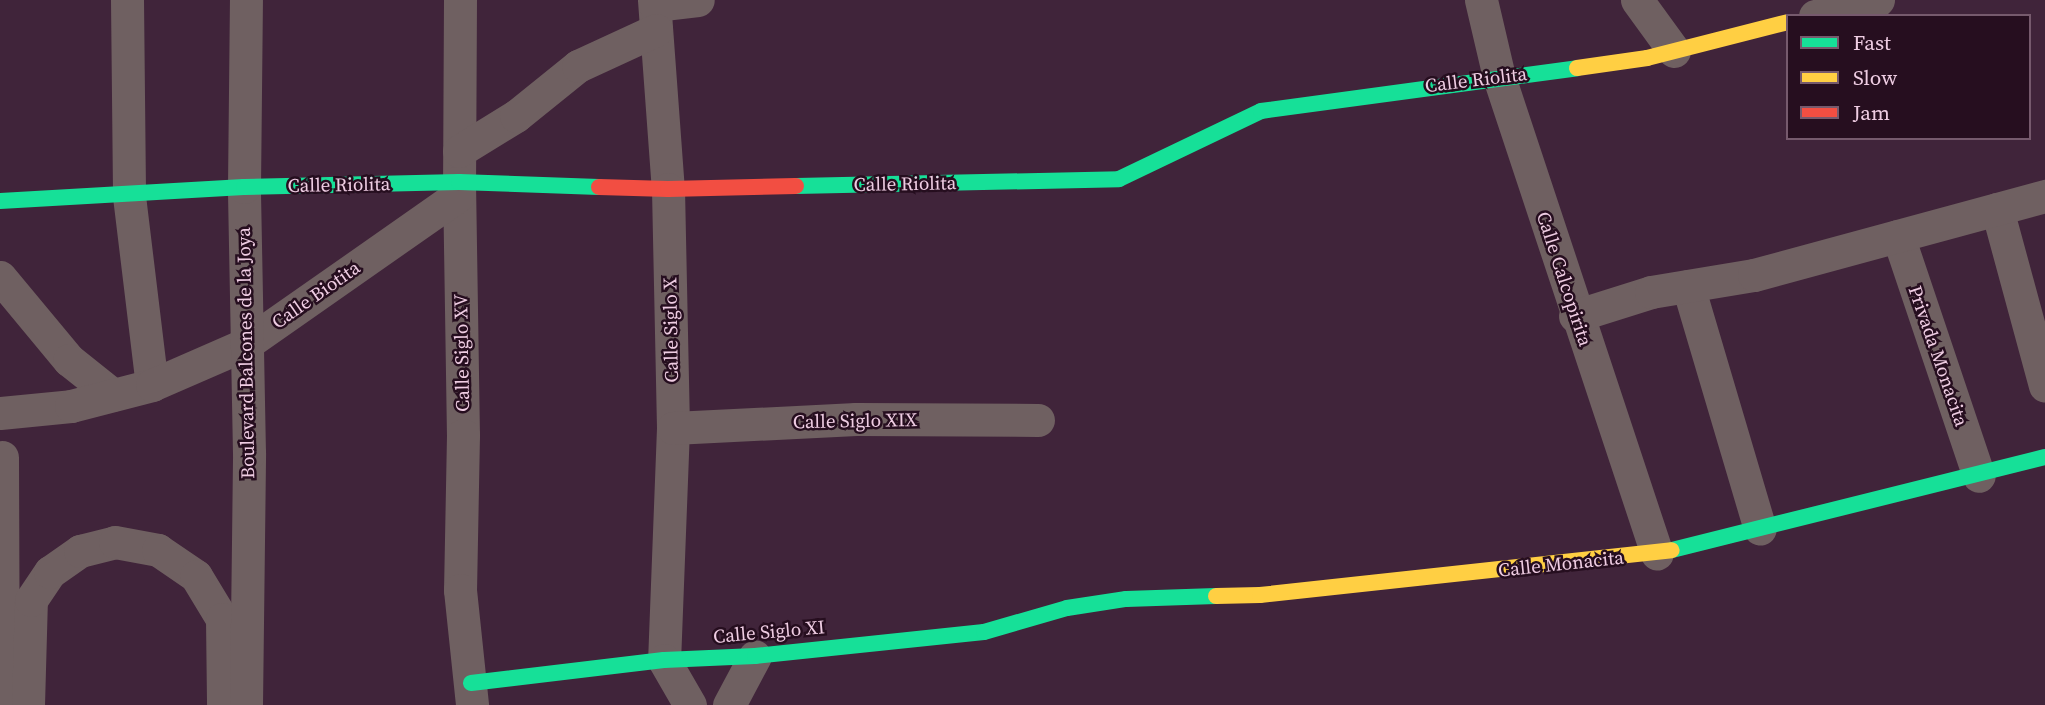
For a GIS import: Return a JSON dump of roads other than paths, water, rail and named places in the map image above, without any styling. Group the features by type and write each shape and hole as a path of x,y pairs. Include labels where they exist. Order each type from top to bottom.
{"street":[{"path":"127,0 129,196 152,385"},
{"name":"Boulevard Balcones de la Joya","path":"246,0 244,187 249,453 246,705"},
{"name":"Calle Siglo XV","path":"460,0 459,176 463,435 460,590 472,694"},
{"name":"Calle Biotita","path":"0,413 71,405 152,385 246,344 459,176 516,116 578,66 655,12 698,0"},
{"name":"Calle Calcopirita","path":"1481,0 1499,77 1657,554"},
{"path":"1637,0 1674,51"},
{"path":"1823,14 1878,0"},
{"name":"Calle Siglo X","path":"655,12 668,188 673,428 664,660"},
{"name":"Calle Riolita","path":"0,201 459,176 668,188 1119,179 1261,111 1647,58 1786,23"},
{"path":"1576,316 1651,292 1754,275 2045,196"},
{"path":"1997,209 2045,386"},
{"name":"Privada Monacita","path":"1898,236 1979,475"},
{"path":"0,277 69,360 113,395"},
{"path":"1688,286 1760,529"},
{"name":"Calle Siglo XIX","path":"673,428 856,419 1038,420"},
{"path":"2,457 3,705"},
{"name":"Calle Monacita","path":"1068,608 1126,599 1260,594 1657,554 2045,457"},
{"path":"28,705 31,600 50,572 80,551 116,541 158,550 196,576 222,619 223,705"},
{"name":"Calle Siglo XI","path":"472,694 664,660 755,656 984,632 1068,608"},
{"path":"729,705 755,656"},
{"path":"664,660 690,705"}]}
